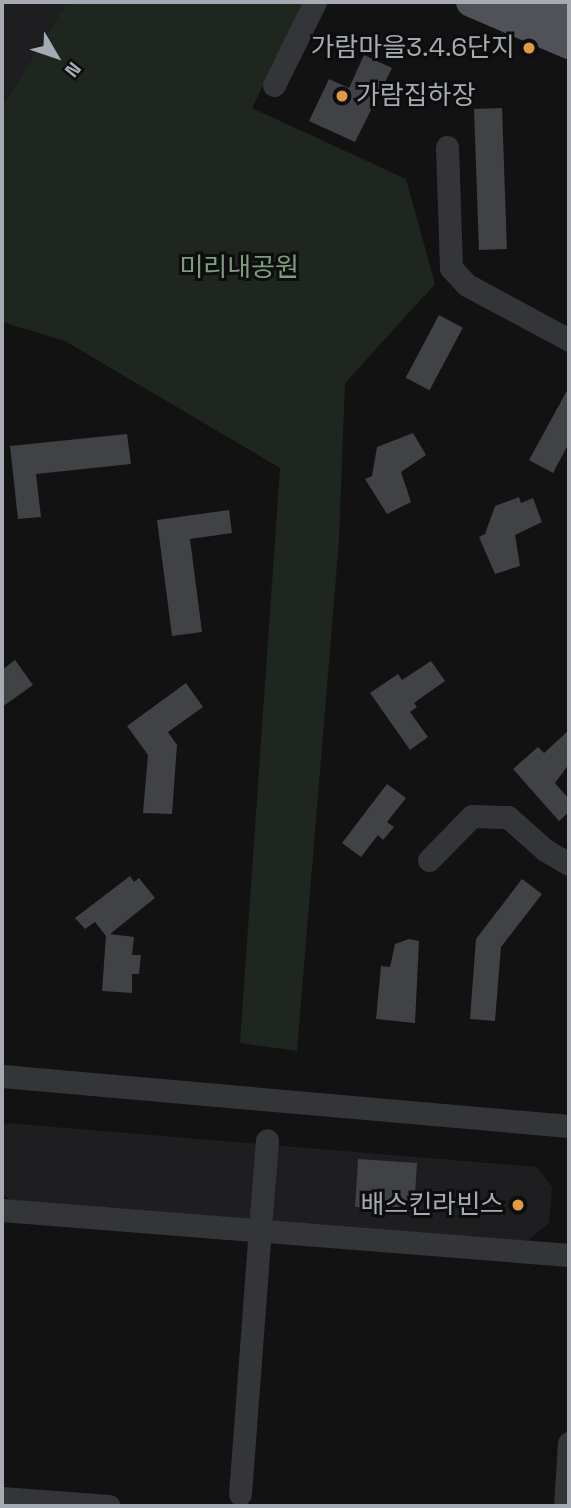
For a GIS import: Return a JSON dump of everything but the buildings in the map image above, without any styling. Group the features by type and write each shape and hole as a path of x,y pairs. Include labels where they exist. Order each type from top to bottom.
{"main road":[{"path":"471,2 569,44"},
{"path":"524,2 569,22"}],"street":[{"path":"274,85 315,2"},
{"path":"447,147 451,268 467,285 569,340"},
{"path":"429,860 472,816 508,817 545,850 569,864"},
{"path":"2,1076 569,1126"},
{"path":"261,1215 267,1140"},
{"path":"2,1210 569,1255"},
{"path":"240,1494 259,1241"},
{"path":"565,1506 569,1443"},
{"path":"2,1498 108,1506"}],"shaded area":[{"path":"2,2 67,2 2,107"},
{"path":"6,1123 537,1167 552,1187 549,1223 527,1241 10,1200 2,1193 2,1126"}],"green space":[{"name":"미리내공원","path":"67,2 304,2 252,108 406,179 435,284 345,383 339,540 297,1051 240,1043 280,468 65,341 2,322 2,107"}],"place":[{"name":"가람마을3.4.6단지","path":"529,48"},
{"name":"가람집하장","path":"342,96"},
{"name":"배스킨라빈스","path":"518,1205"}]}
